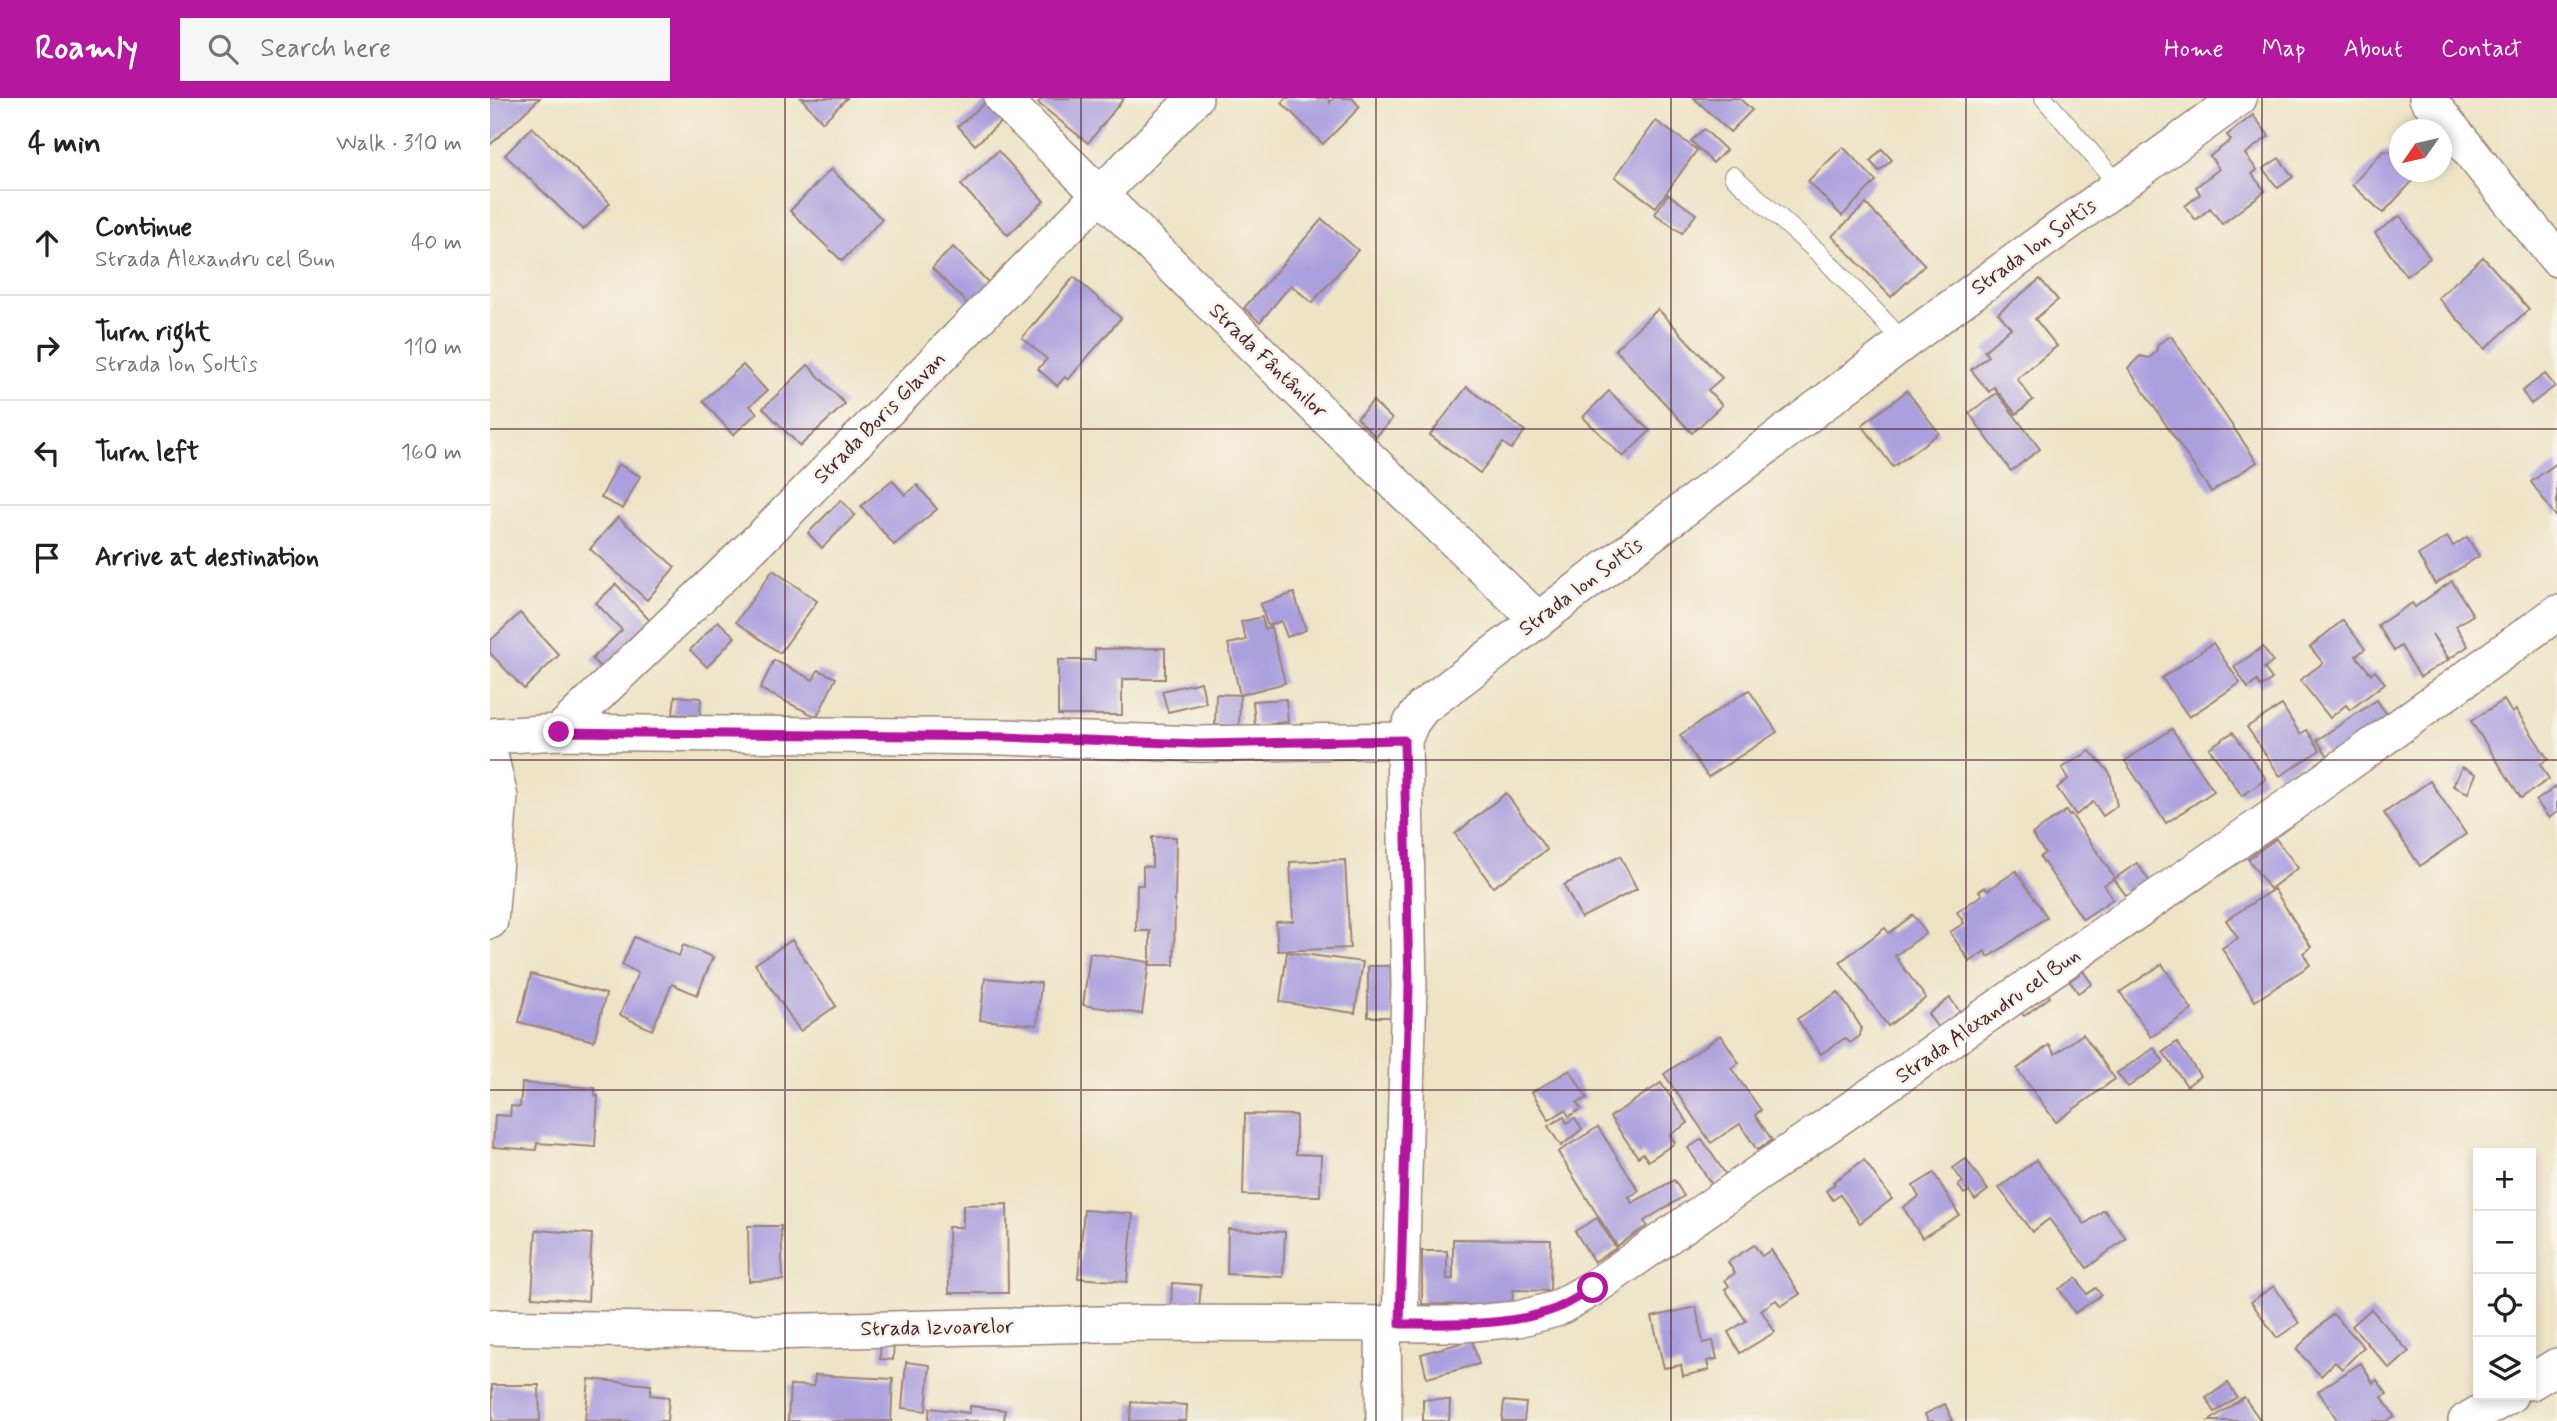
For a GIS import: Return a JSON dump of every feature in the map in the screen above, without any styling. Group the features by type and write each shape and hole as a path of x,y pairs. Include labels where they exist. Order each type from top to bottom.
{"street":[{"name":"Strada Fântânilor","path":"1002,98 1306,397 1538,620"},
{"name":"Strada Boris Glavan","path":"559,732 766,533 1195,98"},
{"name":"Strada Ion Soltîs","path":"1404,740 1411,723 1422,708 1904,342 2239,98"},
{"path":"2427,98 2557,259"},
{"name":"Strada Alexandru cel Bun","path":"1391,1324 1463,1324 1518,1319 1556,1309 1593,1288 2289,806 2557,613"},
{"path":"490,736 559,732 1003,737 1200,744 1404,740 1409,986 1384,1421"},
{"path":"490,755 500,797 490,921"},
{"name":"Strada Izvoarelor","path":"490,1327 766,1332 1141,1323 1391,1324"},
{"path":"2536,1379 2557,1367"},
{"path":"2466,1421 2502,1400"}],"lane":[{"path":"2044,98 2118,184"},
{"path":"1733,176 1820,254 1904,342"}],"building":[{"path":"490,98 540,98 490,145"},
{"path":"801,98 847,98 823,122"},
{"path":"1042,98 1124,98 1088,143 1038,103"},
{"path":"1286,98 1328,98 1330,103 1333,98 1352,98 1360,107 1323,144 1282,103"},
{"path":"1694,98 1739,98 1752,110 1730,132"},
{"path":"986,102 1003,120 975,145 958,126"},
{"path":"2253,115 2269,136 2245,154 2257,170 2252,174 2265,191 2222,224 2210,208 2196,220 2185,206 2200,194 2196,187 2219,169 2210,156 2231,140 2227,135"},
{"path":"1656,121 1697,150 1656,207 1615,177"},
{"path":"532,127 610,203 583,230 505,155"},
{"path":"1704,129 1726,150 1713,163 1691,141"},
{"path":"1843,147 1876,181 1842,216 1808,181"},
{"path":"1882,149 1892,160 1879,171 1870,161"},
{"path":"998,151 1044,201 1008,235 961,185"},
{"path":"2383,151 2389,152 2389,182 2412,182 2383,213 2352,185"},
{"path":"2279,158 2293,177 2278,188 2263,169"},
{"path":"831,169 882,219 842,261 790,211"},
{"path":"1668,194 1696,214 1682,233 1655,214"},
{"path":"1866,204 1925,265 1891,297 1832,236"},
{"path":"2400,216 2430,258 2406,276 2375,233"},
{"path":"1322,219 1358,250 1312,303 1291,285 1260,322 1244,308"},
{"path":"953,247 990,284 969,305 932,268"},
{"path":"2483,257 2529,309 2485,349 2438,298"},
{"path":"1074,277 1121,318 1068,380 1065,377 1057,386 1038,369 1047,359 1022,338"},
{"path":"2040,279 2058,300 2035,319 2057,346 2017,379 2033,400 2016,414 1994,387 1989,392 1971,370 1988,356 1984,351 2011,328 1998,313"},
{"path":"1658,309 1722,378 1708,390 1722,405 1692,433 1615,349"},
{"path":"2171,336 2257,462 2211,492 2128,368 2140,356 2149,358 2156,352 2158,344"},
{"path":"743,365 767,391 750,406 757,413 733,435 703,401"},
{"path":"808,365 845,404 800,446 763,408"},
{"path":"2545,374 2555,386 2531,404 2522,391"},
{"path":"1467,387 1525,431 1511,449 1503,443 1480,473 1430,435"},
{"path":"1609,391 1650,431 1623,457 1583,417"},
{"path":"1907,391 1939,433 1893,467 1862,425"},
{"path":"1997,393 2040,449 2011,471 1969,413"},
{"path":"1373,401 1392,419 1376,437 1357,418"},
{"path":"2557,463 2557,518 2531,482"},
{"path":"618,464 640,476 623,509 601,498"},
{"path":"892,480 905,495 917,485 937,509 894,545 861,506"},
{"path":"841,500 855,515 822,548 808,533"},
{"path":"618,517 675,567 647,600 590,549"},
{"path":"2447,537 2453,546 2467,537 2479,556 2435,584 2418,555"},
{"path":"773,570 817,601 780,653 736,622"},
{"path":"2452,581 2473,615 2456,626 2468,646 2449,659 2432,634 2448,660 2420,677 2401,646 2394,651 2378,625 2412,603 2415,607"},
{"path":"616,584 652,623 603,670 592,659 622,630 596,603"},
{"path":"1294,593 1306,630 1287,637 1281,621 1268,626 1260,604"},
{"path":"520,613 559,655 524,689 490,653 490,641"},
{"path":"1262,617 1265,629 1271,627 1285,683 1240,695 1228,644 1246,640 1241,622"},
{"path":"2343,620 2365,649 2356,656 2371,674 2375,671 2385,683 2350,710 2346,705 2330,718 2300,680 2323,663 2310,647"},
{"path":"718,621 735,637 707,667 690,650"},
{"path":"2213,643 2240,683 2189,717 2162,678"},
{"path":"2263,647 2273,662 2264,668 2272,679 2261,687 2257,681 2248,688 2234,667"},
{"path":"1165,648 1165,679 1122,679 1122,715 1058,715 1058,660 1095,660 1095,649"},
{"path":"774,660 813,680 818,670 836,678 817,717 760,689"},
{"path":"1201,682 1206,703 1168,712 1162,691"},
{"path":"1749,690 1777,732 1708,777 1680,735"},
{"path":"1216,694 1240,695 1239,726 1215,725"},
{"path":"675,696 701,698 700,716 673,714"},
{"path":"1286,699 1288,722 1255,725 1253,701"},
{"path":"2377,700 2392,722 2332,762 2317,740"},
{"path":"2504,700 2512,713 2516,710 2548,759 2540,764 2549,779 2521,798 2471,721"},
{"path":"2282,705 2300,734 2307,730 2320,750 2280,776 2247,727"},
{"path":"2172,729 2214,791 2166,823 2125,761"},
{"path":"2233,732 2266,779 2242,796 2209,748"},
{"path":"2090,751 2110,773 2117,806 2103,816 2093,802 2076,815 2057,788 2068,779 2062,768"},
{"path":"2462,767 2476,774 2468,793 2453,786"},
{"path":"2430,781 2466,834 2420,866 2384,813"},
{"path":"2557,786 2557,812 2549,818 2536,801"},
{"path":"1506,793 1547,850 1493,887 1455,834"},
{"path":"2066,811 2069,816 2071,814 2115,878 2104,885 2113,899 2083,919 2040,857 2045,853 2032,834"},
{"path":"1152,837 1176,837 1174,965 1150,965 1150,931 1136,931 1137,885 1143,885 1143,866 1152,867"},
{"path":"2276,839 2298,868 2270,889 2248,859"},
{"path":"1620,856 1637,889 1581,918 1564,885"},
{"path":"1345,860 1350,948 1278,951 1276,922 1293,921 1290,862"},
{"path":"2137,863 2150,882 2128,898 2114,879"},
{"path":"2016,871 2047,917 1989,957 1985,951 1970,962 1950,932 1964,923 1957,912 1982,895 1979,891 1985,887 1988,890"},
{"path":"2274,889 2311,947 2303,953 2310,965 2255,1001 2222,948 2238,938 2226,920"},
{"path":"1913,915 1926,933 1895,956 1926,998 1888,1026 1840,962 1885,928 1889,933"},
{"path":"634,937 679,956 683,945 713,957 697,995 672,984 652,1030 620,1015 638,973 622,965"},
{"path":"792,940 836,1006 800,1031 755,964"},
{"path":"1287,952 1363,962 1355,1013 1280,1002"},
{"path":"1090,953 1149,962 1142,1014 1083,1005"},
{"path":"2162,964 2192,1010 2151,1037 2120,992"},
{"path":"1368,966 1392,966 1392,1017 1368,1017"},
{"path":"2083,971 2092,984 2078,993 2070,981"},
{"path":"531,974 606,994 594,1041 519,1022"},
{"path":"985,978 1041,983 1037,1025 980,1020"},
{"path":"2044,988 2050,997 2024,1016 2017,1008"},
{"path":"1838,992 1861,1027 1860,1036 1850,1043 1845,1038 1821,1054 1797,1019"},
{"path":"1950,998 1960,1012 1938,1028 1928,1014"},
{"path":"2083,1034 2115,1079 2056,1122 2017,1069 2049,1045 2055,1054"},
{"path":"1721,1035 1739,1063 1731,1068 1761,1110 1755,1115 1772,1140 1757,1150 1740,1124 1711,1143 1664,1074"},
{"path":"2177,1042 2200,1076 2187,1086 2163,1052"},
{"path":"2154,1048 2164,1062 2128,1087 2117,1073"},
{"path":"1570,1070 1587,1098 1577,1103 1581,1109 1569,1116 1565,1110 1549,1120 1532,1092"},
{"path":"522,1083 595,1088 595,1096 598,1096 595,1147 537,1143 536,1150 493,1147 495,1115 510,1116 511,1106 520,1107"},
{"path":"1661,1083 1688,1123 1670,1135 1675,1143 1648,1161 1643,1153 1638,1157 1610,1117"},
{"path":"1245,1114 1296,1115 1296,1154 1321,1155 1320,1196 1243,1195"},
{"path":"1564,1117 1567,1123 1575,1118 1582,1129 1561,1146 1548,1126"},
{"path":"1598,1127 1639,1191 1629,1197 1632,1203 1674,1180 1684,1196 1644,1221 1647,1226 1617,1246 1558,1152"},
{"path":"1702,1139 1726,1175 1712,1185 1688,1148"},
{"path":"1966,1159 1988,1190 1975,1200 1969,1191 1964,1194 1958,1185 1963,1182 1953,1168"},
{"path":"1864,1160 1892,1199 1860,1223 1840,1195 1833,1200 1826,1191 1835,1184 1833,1182"},
{"path":"2036,1160 2085,1224 2104,1210 2126,1238 2087,1268 2049,1219 2032,1232 1999,1188"},
{"path":"1934,1173 1959,1215 1922,1238 1903,1207 1919,1197 1913,1186"},
{"path":"1007,1204 1008,1293 949,1293 948,1227 963,1227 963,1205"},
{"path":"1084,1210 1133,1214 1127,1282 1078,1278"},
{"path":"1597,1218 1616,1248 1594,1262 1575,1231"},
{"path":"748,1226 781,1226 783,1280 749,1281"},
{"path":"1228,1229 1285,1232 1283,1277 1227,1274"},
{"path":"536,1230 592,1234 588,1301 532,1297"},
{"path":"1453,1239 1551,1240 1550,1291 1513,1290 1512,1306 1422,1304 1422,1251 1447,1251 1447,1279 1453,1279"},
{"path":"1754,1245 1762,1256 1771,1250 1800,1294 1781,1306 1776,1300 1761,1310 1775,1332 1740,1353 1728,1332 1746,1321 1725,1289 1729,1286 1725,1280 1735,1273 1728,1262"},
{"path":"2076,1278 2087,1294 2096,1288 2101,1295 2075,1313 2059,1289"},
{"path":"1172,1283 1201,1285 1199,1308 1171,1306"},
{"path":"2274,1286 2299,1323 2277,1338 2251,1302"},
{"path":"1696,1307 1703,1343 1713,1341 1717,1359 1707,1361 1709,1370 1683,1376 1681,1365 1664,1368 1652,1317"},
{"path":"2371,1309 2409,1352 2390,1369 2352,1326"},
{"path":"2333,1314 2364,1347 2342,1369 2335,1362 2321,1376 2296,1349"},
{"path":"881,1340 894,1341 893,1360 880,1359"},
{"path":"1472,1340 1479,1364 1427,1378 1421,1354"},
{"path":"906,1362 930,1365 926,1411 902,1408"},
{"path":"2361,1363 2373,1383 2377,1380 2387,1394 2382,1397 2394,1416 2386,1421 2338,1421 2318,1391"},
{"path":"815,1375 893,1379 891,1421 788,1421 790,1385 814,1386"},
{"path":"589,1379 651,1385 650,1395 669,1397 667,1421 585,1421"},
{"path":"2228,1383 2237,1397 2215,1412 2206,1398"},
{"path":"492,1385 539,1385 540,1421 492,1421"},
{"path":"2244,1397 2261,1421 2209,1421"},
{"path":"1423,1399 1450,1400 1449,1421 1423,1421"},
{"path":"1504,1401 1526,1403 1524,1421 1502,1421"},
{"path":"1131,1402 1187,1405 1186,1421 1130,1421"},
{"path":"1945,1404 1953,1421 1928,1421 1925,1414"},
{"path":"970,1406 1005,1410 1004,1421 928,1421 930,1408 970,1413"}],"route":[{"path":"559,732 1003,737 1200,744 1404,740 1409,986 1400,1324 1463,1324 1518,1319 1556,1309 1593,1288"}]}
